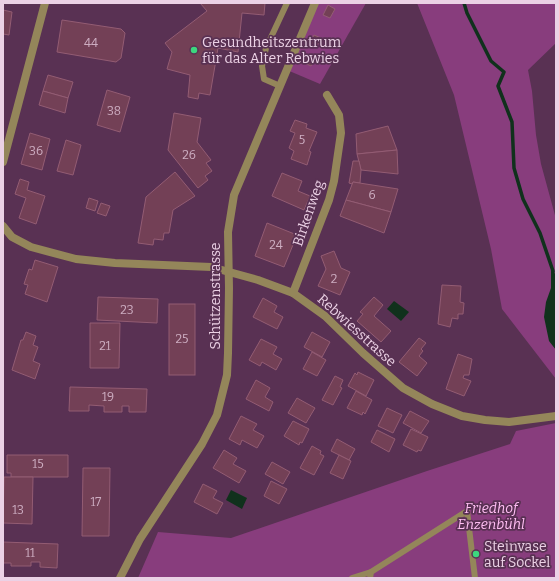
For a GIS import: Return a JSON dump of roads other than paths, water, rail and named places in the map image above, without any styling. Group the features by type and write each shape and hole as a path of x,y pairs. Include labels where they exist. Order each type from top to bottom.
{"street":[{"path":"3,162 46,3"},
{"name":"Schützenstrasse","path":"120,578 140,539 202,444 217,415 224,388 228,361 228,232 234,195 315,3"},
{"name":"Birkenweg","path":"293,293 329,200 334,181 341,133 339,115 327,95"},
{"name":"Rebwiesstrasse","path":"3,226 12,237 31,247 76,259 116,263 211,267 258,280 293,293 326,316 363,354 404,388 432,404 462,416 485,420 509,422 556,416"}],"lane":[{"path":"280,86 264,79 262,66 266,48 287,3"},
{"path":"352,578 370,575 467,511 475,578"}],"waterway":[{"path":"464,3 467,13 491,61 504,72 498,86 512,122 514,168 523,199 540,233 553,271"}],"place":[{"name":"Gesundheitszentrum für das Alter Rebwies","path":"194,50"},
{"name":"Steinvase auf Sockel","path":"476,554"}],"park label":[{"name":"Friedhof Enzenbühl","path":"491,516"}]}
